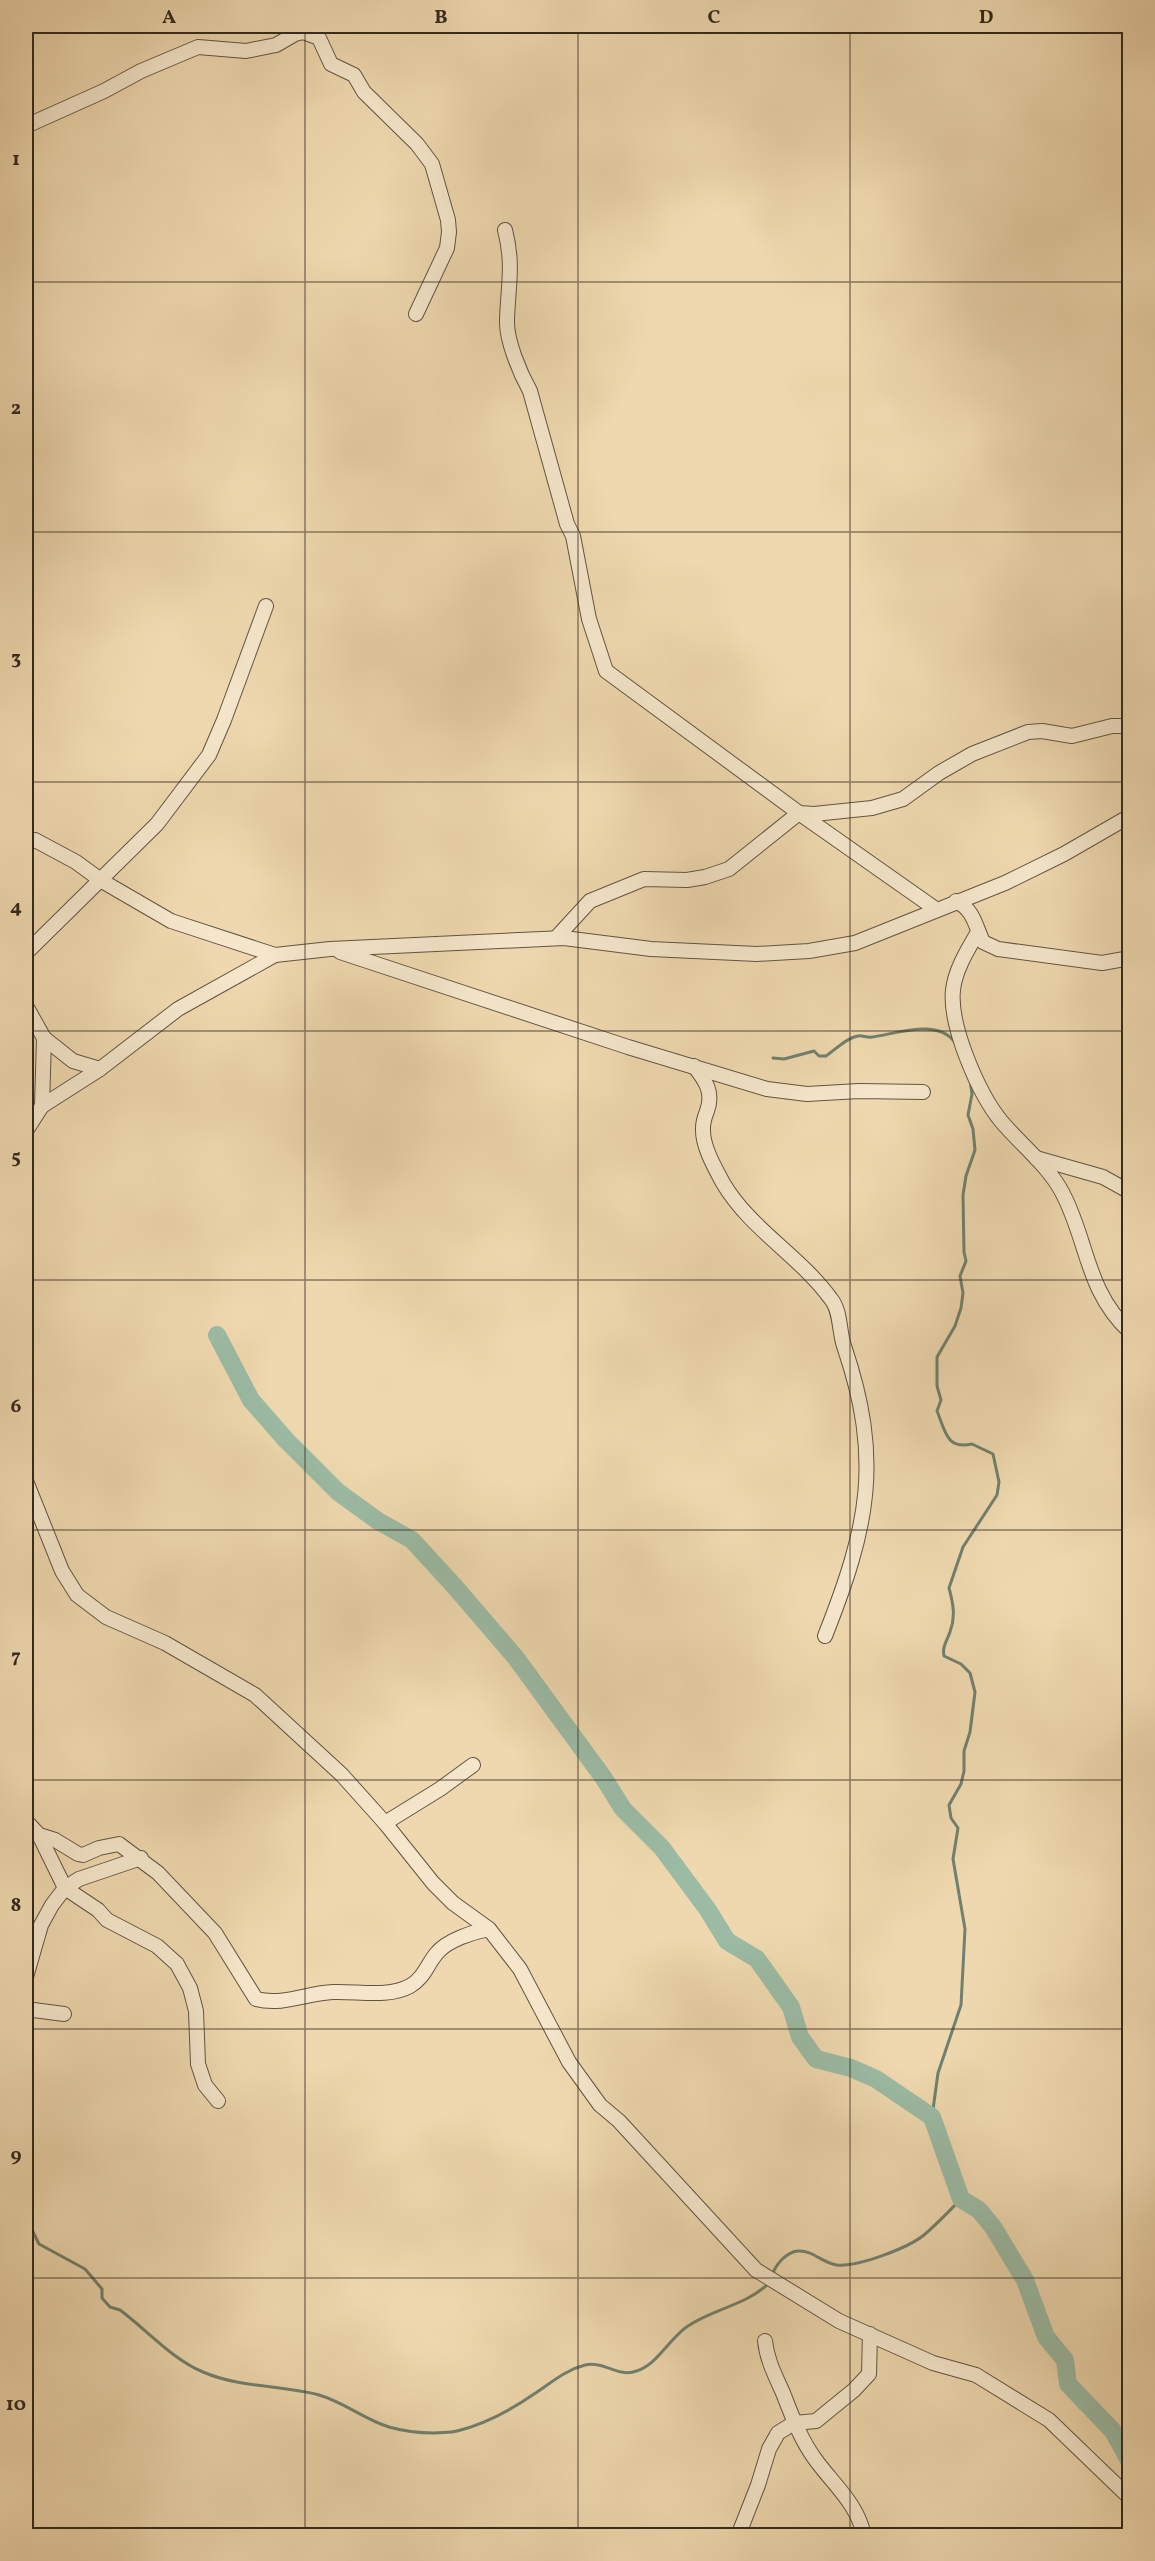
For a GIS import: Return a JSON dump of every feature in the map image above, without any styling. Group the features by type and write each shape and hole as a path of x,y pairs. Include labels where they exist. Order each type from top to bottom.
{"street":[{"path":"26,126 104,91 141,70 198,47 246,51 276,45 303,32 314,35 323,45 331,64 354,75 364,92 417,144 432,164 448,220 449,232 447,248 416,314"},
{"path":"505,230 511,254 507,322 520,372 530,391 567,524 573,536 589,619 606,671 799,813 937,910"},
{"path":"26,953 102,881 157,824 209,755 266,606"},
{"path":"556,938 590,901 644,879 687,880 705,877 729,868 799,813 814,814 872,808 903,799 939,773 972,754 1028,732 1042,731 1072,736 1112,726 1130,726"},
{"path":"26,1131 42,1106 100,1069 178,1010 275,955 330,949 556,938 651,949 757,954 809,951 855,944 1005,882 1064,854 1130,816"},
{"path":"26,843 35,840 76,862 102,881 171,921 275,955"},
{"path":"956,901 966,906 972,913 983,942 998,949 1102,963 1130,958"},
{"path":"978,932 956,977 953,992 956,1018 979,1088 1002,1122 1036,1158 1066,1199 1073,1215 1086,1262 1104,1300 1117,1320 1130,1332"},
{"path":"330,949 766,1089 807,1094 859,1091 922,1092"},
{"path":"26,1006 44,1038 73,1061 100,1069"},
{"path":"42,1106 44,1038"},
{"path":"694,1066 708,1086 710,1097 702,1129 705,1142 723,1183 740,1207 814,1278 833,1301 840,1333 861,1400 867,1481 863,1516 855,1553 825,1636"},
{"path":"1036,1158 1103,1178 1130,1192"},
{"path":"26,1481 62,1571 77,1595 106,1617 207,1665 255,1695 342,1775 385,1823 433,1883 453,1903 489,1929 520,1969 569,2062 600,2105 619,2121 756,2270 839,2321 933,2363 976,2374 1049,2420 1130,2498"},
{"path":"385,1823 440,1789 473,1765"},
{"path":"26,1821 39,1835 65,1888 107,1920 157,1946 177,1964 190,1988 196,2011 198,2064 205,2085 218,2101"},
{"path":"39,1835 55,1840 78,1854 83,1855 99,1848 118,1844 141,1858 216,1933 256,2000 283,2001 333,1992 354,1994 400,1990 412,1985 421,1977 440,1950 471,1934 489,1929"},
{"path":"26,1977 41,1925 65,1888 79,1879 141,1858"},
{"path":"26,2009 64,2014"},
{"path":"738,2535 758,2485 769,2449 778,2433 794,2423 816,2421 854,2390 869,2374 870,2334"},
{"path":"765,2341 767,2357 794,2423 815,2459 836,2483 861,2519 864,2535"}],"waterway":[{"path":"773,1058 784,1059 814,1051 819,1056 826,1056 854,1037 872,1037 917,1029 939,1031 956,1044"},
{"path":"932,2117 938,2073 961,2005 965,1929 953,1859 958,1828 951,1818 949,1805 961,1784 964,1771 964,1751 970,1732 975,1692 970,1673 961,1664 944,1656 944,1646 952,1626 953,1615 949,1588 963,1547 997,1495 999,1482 993,1454 972,1444 963,1445 952,1441 937,1411 941,1400 937,1386 937,1357 955,1326 963,1293 960,1276 966,1261 963,1195 966,1176 975,1150 973,1129 968,1115 972,1094 970,1080"},
{"path":"217,1335 251,1400 286,1440 338,1492 378,1521 412,1540 516,1658 603,1777 623,1809 662,1848 708,1910 727,1941 757,1959 791,2007 800,2037 816,2059 851,2068 876,2079 932,2117 961,2199 979,2210 993,2227 1025,2280 1046,2337 1065,2360 1068,2384 1113,2431 1130,2462"},
{"path":"772,2276 782,2260 798,2251 808,2252 837,2265 870,2260 895,2251 924,2235 961,2199"},
{"path":"26,2224 39,2244 85,2269 102,2289 102,2298 110,2307 120,2310 170,2352 203,2372 246,2384 319,2395 380,2424 423,2433 454,2432 488,2420 516,2406 565,2373 578,2367 592,2364 627,2373 641,2369 656,2358 688,2326 750,2297 768,2284"}]}
